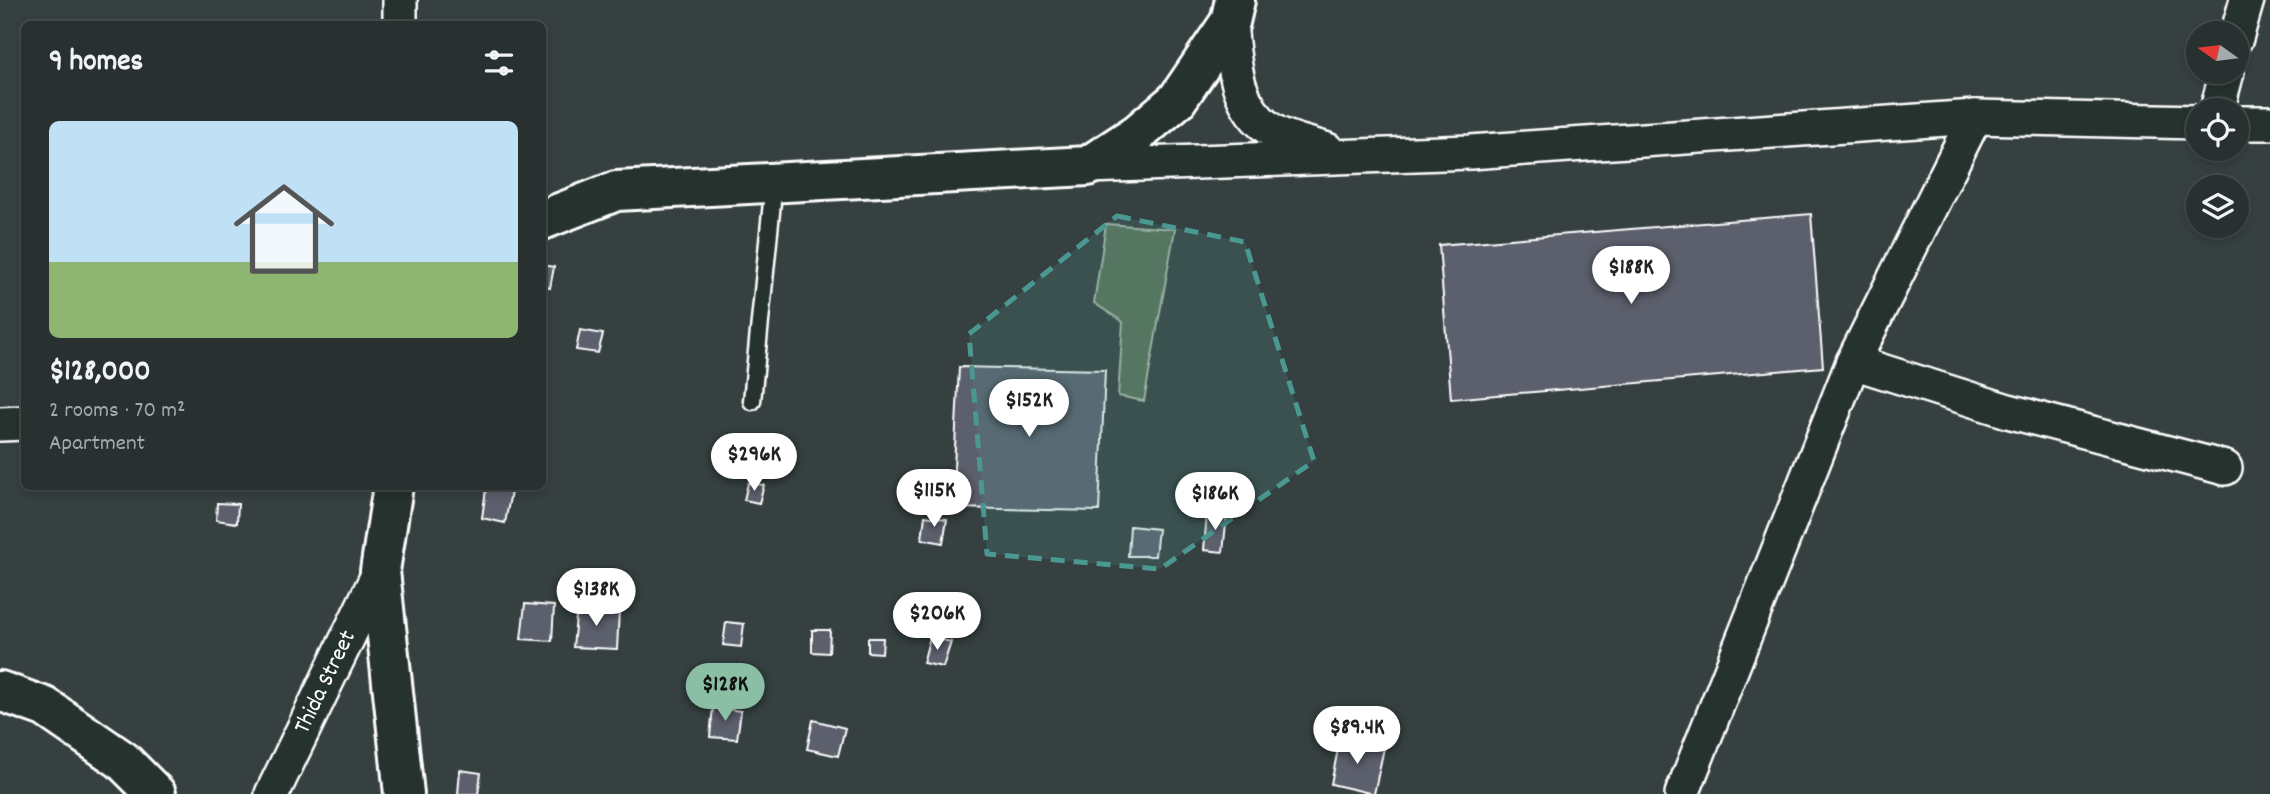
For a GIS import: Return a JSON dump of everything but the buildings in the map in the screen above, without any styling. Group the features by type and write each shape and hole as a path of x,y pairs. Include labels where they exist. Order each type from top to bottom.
{"main road":[{"path":"546,218 616,191 1088,166 1137,134 1177,100 1233,11"},
{"path":"392,490 380,571 404,794"},
{"path":"0,691 44,707 122,760 156,794"}],"street":[{"path":"400,0 400,21"},
{"path":"2241,21 2247,0"},
{"path":"1233,11 1236,83 1252,109 1271,130 1344,156"},
{"path":"1682,794 1853,362 1975,117"},
{"path":"1088,166 1470,152 1975,117 2186,122"},
{"path":"2249,123 2270,123"},
{"path":"1853,362 2008,411 2225,468"},
{"path":"0,425 21,423"},
{"name":"Thida Street","path":"272,794 380,571"}],"lane":[{"path":"752,401 774,182"}],"highlighted area":[{"path":"1117,216 1245,242 1314,461 1160,569 987,554 969,334"}],"green space":[{"path":"1106,224 1175,229 1144,401 1118,396 1123,322 1094,303"}]}
